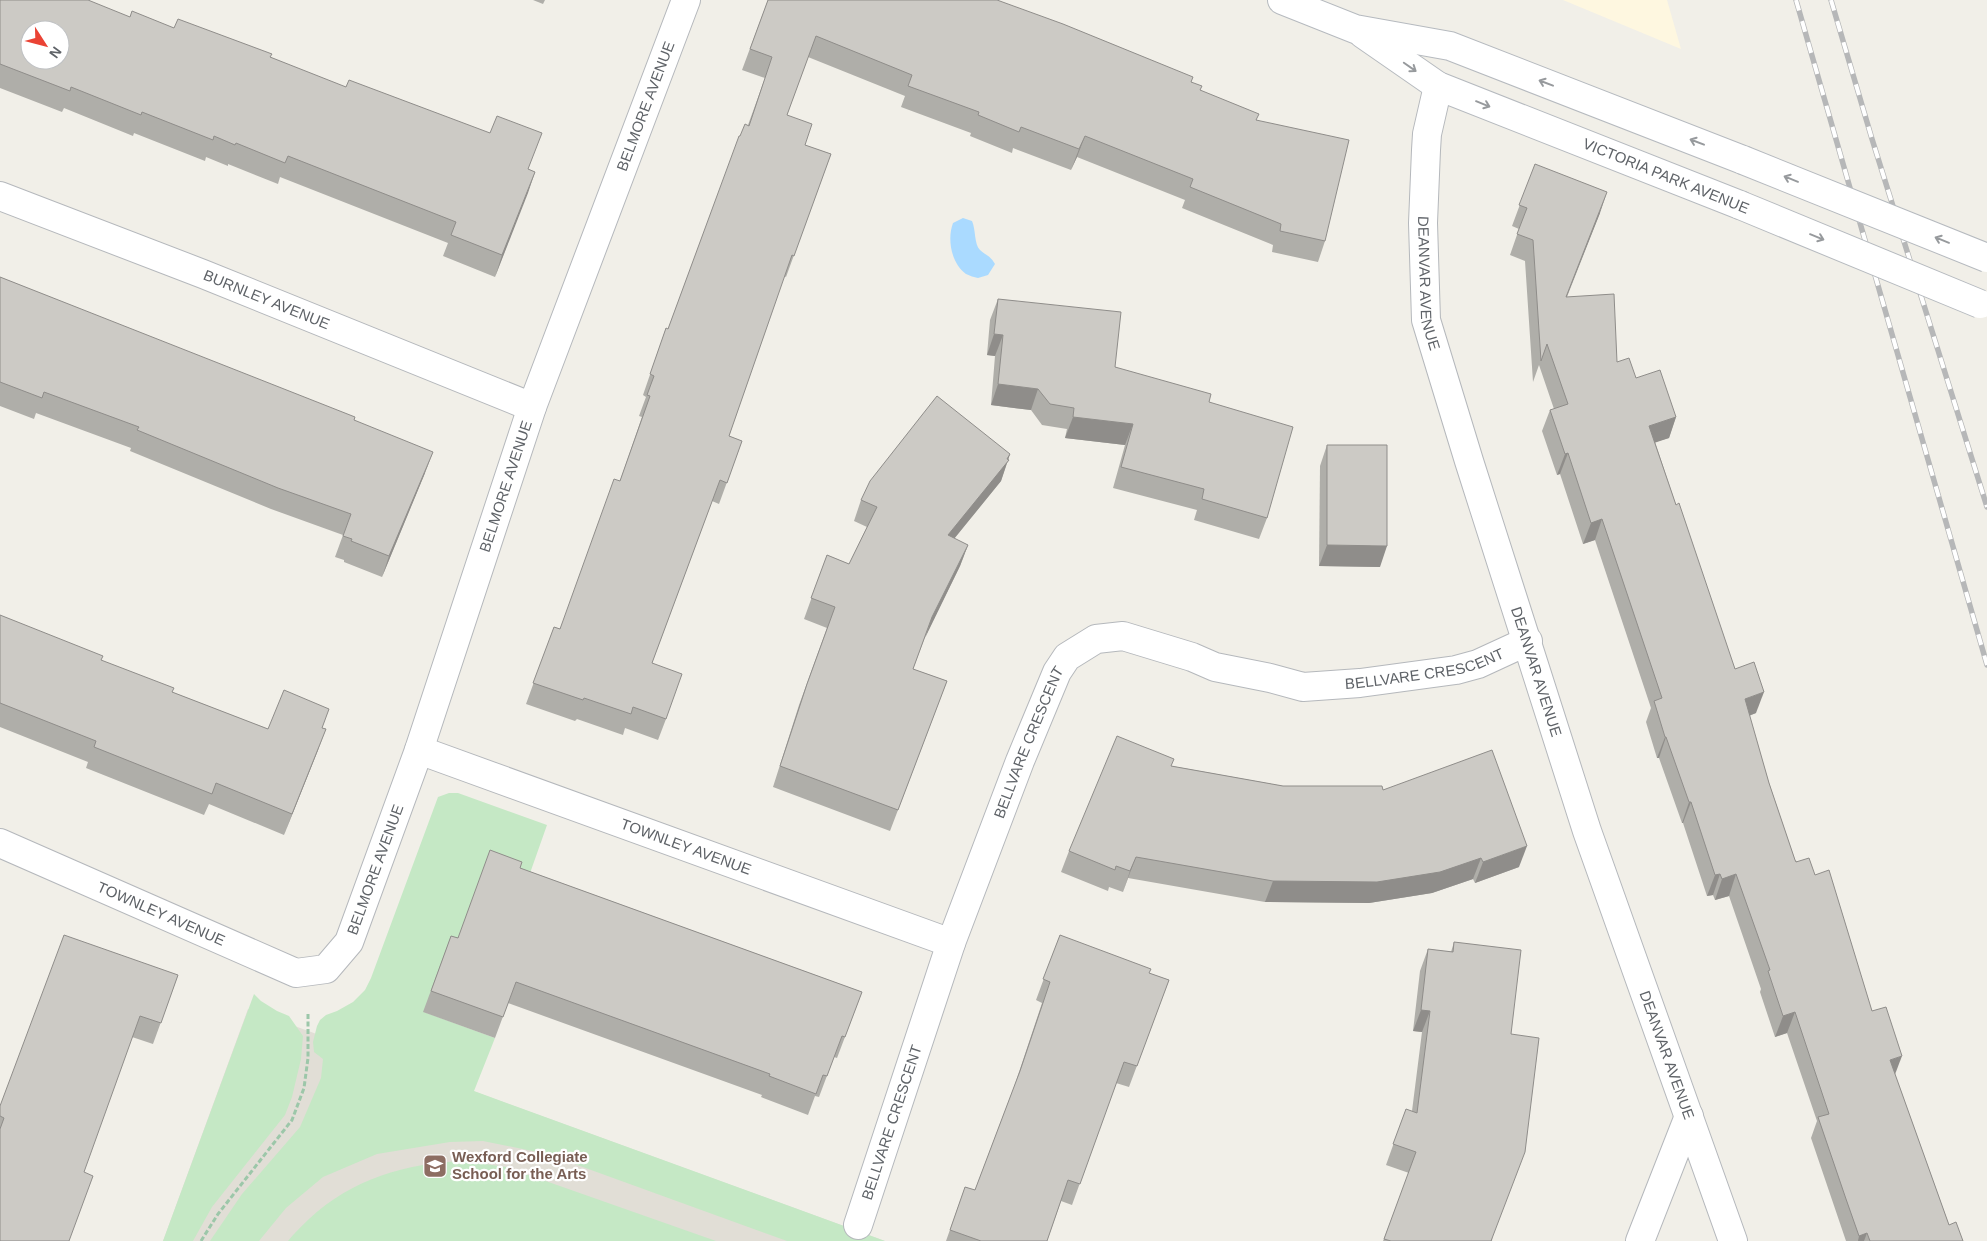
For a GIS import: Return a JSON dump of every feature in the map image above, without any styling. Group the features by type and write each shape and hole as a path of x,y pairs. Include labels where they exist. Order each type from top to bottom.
{"street":[{"name":"BELMORE AVENUE","path":"326,969 349,942 419,750 532,407 686,0"},
{"name":"VICTORIA PARK AVENUE","path":"1282,0 1355,29 1450,46 1743,160 1987,258"},
{"name":"VICTORIA PARK AVENUE","path":"1355,29 1438,86 1740,205 1983,306"},
{"name":"DEANVAR AVENUE","path":"1438,86 1427,134 1426,150 1423,223 1426,320 1468,461 1528,640 1588,831 1733,1241"},
{"name":"BURNLEY AVENUE","path":"0,196 203,274 532,407"},
{"name":"BELLVARE CRESCENT","path":"858,1225 952,943 1020,761 1057,672 1068,657 1096,639 1123,636 1192,657 1215,667 1303,686 1360,683 1456,670 1478,664 1528,640"},
{"name":"TOWNLEY AVENUE","path":"419,750 952,943"},
{"name":"TOWNLEY AVENUE","path":"0,844 296,973 326,969"},
{"path":"1640,1241 1689,1116"}],"path":[{"path":"201,1241 218,1214 292,1120 304,1088 308,1058 308,1014"}],"shaded area":[{"path":"1563,0 1667,0 1681,49"},
{"name":"Wexford Collegiate School for the Arts","path":"248,1009 885,1241 163,1241"}],"green space":[{"path":"449,793 458,793 547,825 523,893 450,959 424,1012 495,1038 474,1091 885,1241 787,1241 547,1154 483,1141 450,1142 377,1154 323,1177 286,1208 259,1241 210,1241 242,1194 300,1127 321,1078 323,1059 314,1052 313,1042 317,1026 326,1015 353,1002 365,990 438,797"},
{"path":"254,994 261,1001 289,1016 303,1036 301,1059 292,1097 285,1115 212,1207 193,1241 163,1241"},
{"path":"464,1161 506,1167 716,1241 288,1241 295,1232 326,1205 343,1193 362,1184 381,1176 421,1165"}],"water":[{"path":"963,218 972,221 978,247 995,264 988,275 978,278 966,274 957,264 950,236 953,223"}],"building":[{"path":"0,0 88,0 130,17 132,11 174,28 178,19 272,54 270,57 346,87 349,80 490,133 497,116 542,133 528,169 535,172 502,255 451,235 456,222 288,156 285,163 236,143 235,145 214,136 213,140 142,112 141,115 71,87 70,91 0,64"},
{"path":"768,0 997,0 1063,24 1193,77 1191,82 1202,86 1200,90 1259,114 1256,120 1349,140 1325,241 1280,231 1281,224 1190,187 1193,179 1085,136 1079,149 1021,127 1019,132 978,115 979,112 908,86 912,75 816,36 787,115 812,124 805,145 831,154 794,256 792,255 729,436 742,441 727,483 720,480 652,663 682,674 666,719 633,707 631,714 533,683 554,627 560,629 614,479 620,481 650,396 647,395 654,376 650,374 666,328 668,329 739,136 745,124 749,126 772,57 750,49"},
{"path":"1535,164 1607,192 1566,297 1614,294 1617,362 1629,358 1636,378 1660,370 1676,417 1649,426 1676,505 1679,503 1735,669 1754,662 1764,692 1745,699 1769,783 1795,860 1796,862 1809,858 1815,875 1829,870 1872,1011 1886,1007 1902,1056 1890,1060 1949,1225 1956,1222 1963,1241 1870,1241 1867,1233 1859,1236 1818,1117 1829,1114 1795,1012 1783,1016 1768,971 1770,970 1736,874 1722,879 1720,874 1715,875 1691,802 1689,802 1665,737 1654,701 1662,698 1602,519 1591,523 1568,453 1565,454 1550,410 1568,404 1547,344 1541,361 1533,240 1517,234 1527,208 1519,205"},
{"path":"0,277 355,417 354,420 433,452 389,556 343,536 351,514 278,488 137,430 139,427 44,392 42,398 0,382"},
{"path":"998,299 1121,312 1115,367 1211,394 1209,402 1293,427 1267,518 1202,499 1204,489 1121,467 1133,424 1073,417 1074,408 1050,404 1038,389 998,384 1003,335 994,334"},
{"path":"937,396 1010,454 1007,459 1009,460 948,535 968,545 932,617 913,669 947,681 898,810 780,766 835,607 811,598 827,555 849,564 877,507 861,500 870,481"},
{"path":"1327,445 1387,445 1387,546 1327,545"},
{"path":"0,615 103,656 101,660 174,688 172,692 268,729 284,690 329,709 322,728 326,729 292,814 216,783 212,794 94,747 96,741 0,703"},
{"path":"1117,736 1174,759 1171,766 1283,786 1382,786 1383,790 1492,750 1527,846 1483,862 1481,858 1440,872 1377,882 1273,881 1136,857 1130,871 1116,866 1115,870 1069,851"},
{"path":"490,850 522,862 520,868 862,992 845,1037 842,1036 827,1076 823,1075 816,1094 769,1076 770,1074 516,982 503,1017 431,991 451,936 458,938"},
{"path":"64,935 178,975 161,1023 140,1016 84,1172 93,1176 69,1241 0,1241 0,1129 4,1118 0,1116 0,1106"},
{"path":"1060,935 1151,969 1149,973 1169,980 1137,1066 1124,1062 1080,1184 1068,1180 1047,1241 981,1241 950,1230 965,1187 975,1190 1020,1071 1050,982 1043,979"},
{"path":"1454,942 1521,950 1511,1034 1539,1038 1525,1152 1491,1241 1391,1241 1384,1239 1416,1152 1393,1144 1406,1109 1417,1113 1430,1011 1421,1010 1428,949 1453,952"}],"railway":[{"path":"1796,0 1987,665"},
{"path":"1831,0 1872,139 1987,507"}],"place":[{"name":"Wexford Collegiate School for the Arts","path":"435,1166"}]}
